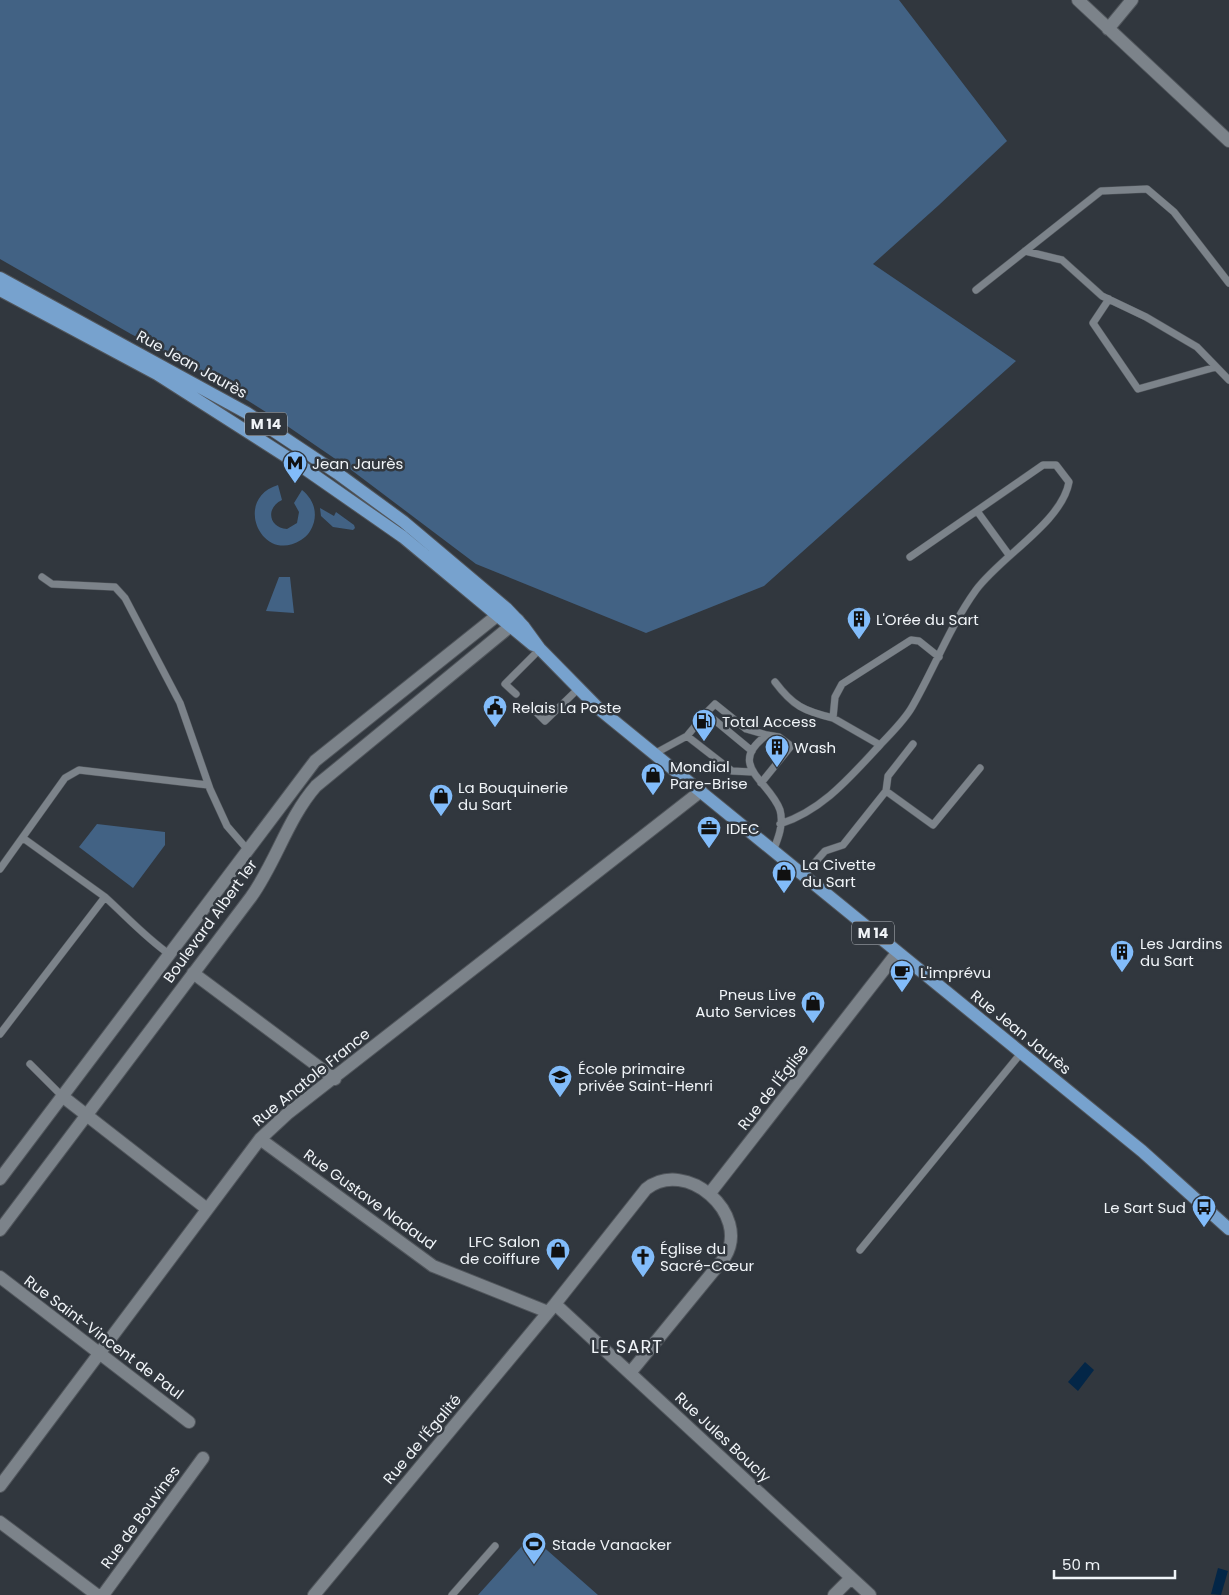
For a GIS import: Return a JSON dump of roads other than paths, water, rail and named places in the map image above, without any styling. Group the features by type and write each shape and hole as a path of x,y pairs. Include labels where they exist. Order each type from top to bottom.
{"main road":[{"name":"Rue Jean Jaurès","path":"0,278 201,386 274,430 404,522 502,612 578,689 772,852 1142,1151 1229,1229"},
{"name":"Rue Jean Jaurès","path":"0,290 157,374 301,466 403,537 502,612"}],"street":[{"path":"1078,0 1229,141"},
{"path":"1108,29 1132,0"},
{"name":"Boulevard Albert 1er","path":"0,1179 308,769 321,755 502,612"},
{"name":"Boulevard Albert 1er","path":"0,1230 262,882 302,805 316,786 514,624"},
{"name":"Rue Anatole France","path":"0,1486 260,1139 287,1114 335,1079 701,791"},
{"name":"Rue de l'Église","path":"710,1193 898,953"},
{"path":"193,974 335,1079"},
{"path":"62,1096 207,1209"},
{"name":"Rue Gustave Nadaud","path":"260,1139 433,1266 551,1308"},
{"name":"Rue de l'Égalité","path":"314,1595 650,1186 661,1181 674,1181 695,1185 710,1193"},
{"path":"630,1373 728,1253 731,1243 729,1226 720,1206 710,1193"},
{"name":"Rue Saint-Vincent de Paul","path":"0,1277 189,1422"},
{"name":"Rue Jules Boucly","path":"551,1308 630,1373 870,1595"},
{"name":"Rue de Bouvines","path":"103,1595 202,1458"},
{"path":"0,1522 97,1595"},
{"path":"834,1595 851,1578"}],"lane":[{"path":"976,290 1101,192 1147,189 1174,212 1229,283"},
{"path":"1025,251 1062,260 1102,296 1146,317 1197,347 1229,380"},
{"path":"1109,299 1093,323 1138,389 1216,367"},
{"path":"780,824 797,818 820,804 842,787 911,709 976,590 1009,555 1050,518 1067,494 1069,482 1056,465 1043,465 910,557"},
{"path":"977,511 1009,555"},
{"path":"42,577 52,584 115,587 125,598 180,703 208,785 227,826 247,849"},
{"path":"833,718 835,697 842,684 911,640 919,641 939,656"},
{"path":"516,694 505,684 540,649"},
{"path":"775,682 789,700 799,707 833,718 880,745"},
{"path":"534,710 545,721 578,689"},
{"path":"654,754 687,736 715,704 746,729 780,738 791,746 761,783"},
{"path":"706,713 752,750"},
{"path":"767,735 756,742 749,755 752,772 776,800 780,813 780,836 772,852"},
{"path":"687,736 732,771 752,772"},
{"path":"803,876 825,851 843,845 886,791 888,776 913,744"},
{"path":"886,791 933,825 980,768"},
{"path":"0,869 65,778 79,770 208,785"},
{"path":"23,838 105,897 136,925 145,937 169,954"},
{"path":"0,1034 105,897"},
{"path":"860,1250 1021,1053"},
{"path":"30,1064 62,1096"},
{"path":"452,1595 495,1546"}],"place":[{"name":"Jean Jaurès","path":"295,484"},
{"name":"L'Orée du Sart","path":"859,640"},
{"name":"Relais La Poste","path":"495,728"},
{"name":"Total Access","path":"704,742"},
{"name":"Wash","path":"777,768"},
{"name":"Mondial Pare-Brise","path":"653,796"},
{"name":"La Bouquinerie du Sart","path":"441,817"},
{"name":"IDEC","path":"709,849"},
{"name":"La Civette du Sart","path":"784,894"},
{"name":"Les Jardins du Sart","path":"1122,973"},
{"name":"L'imprévu","path":"902,993"},
{"name":"Pneus Live Auto Services","path":"813,1024"},
{"name":"École primaire privée Saint-Henri","path":"560,1098"},
{"name":"Le Sart Sud","path":"1204,1228"},
{"name":"LFC Salon de coiffure","path":"558,1271"},
{"name":"Église du Sacré-Cœur","path":"643,1278"},
{"name":"Stade Vanacker","path":"534,1565"}],"district":[{"name":"LE SART","path":"627,1346"}]}
